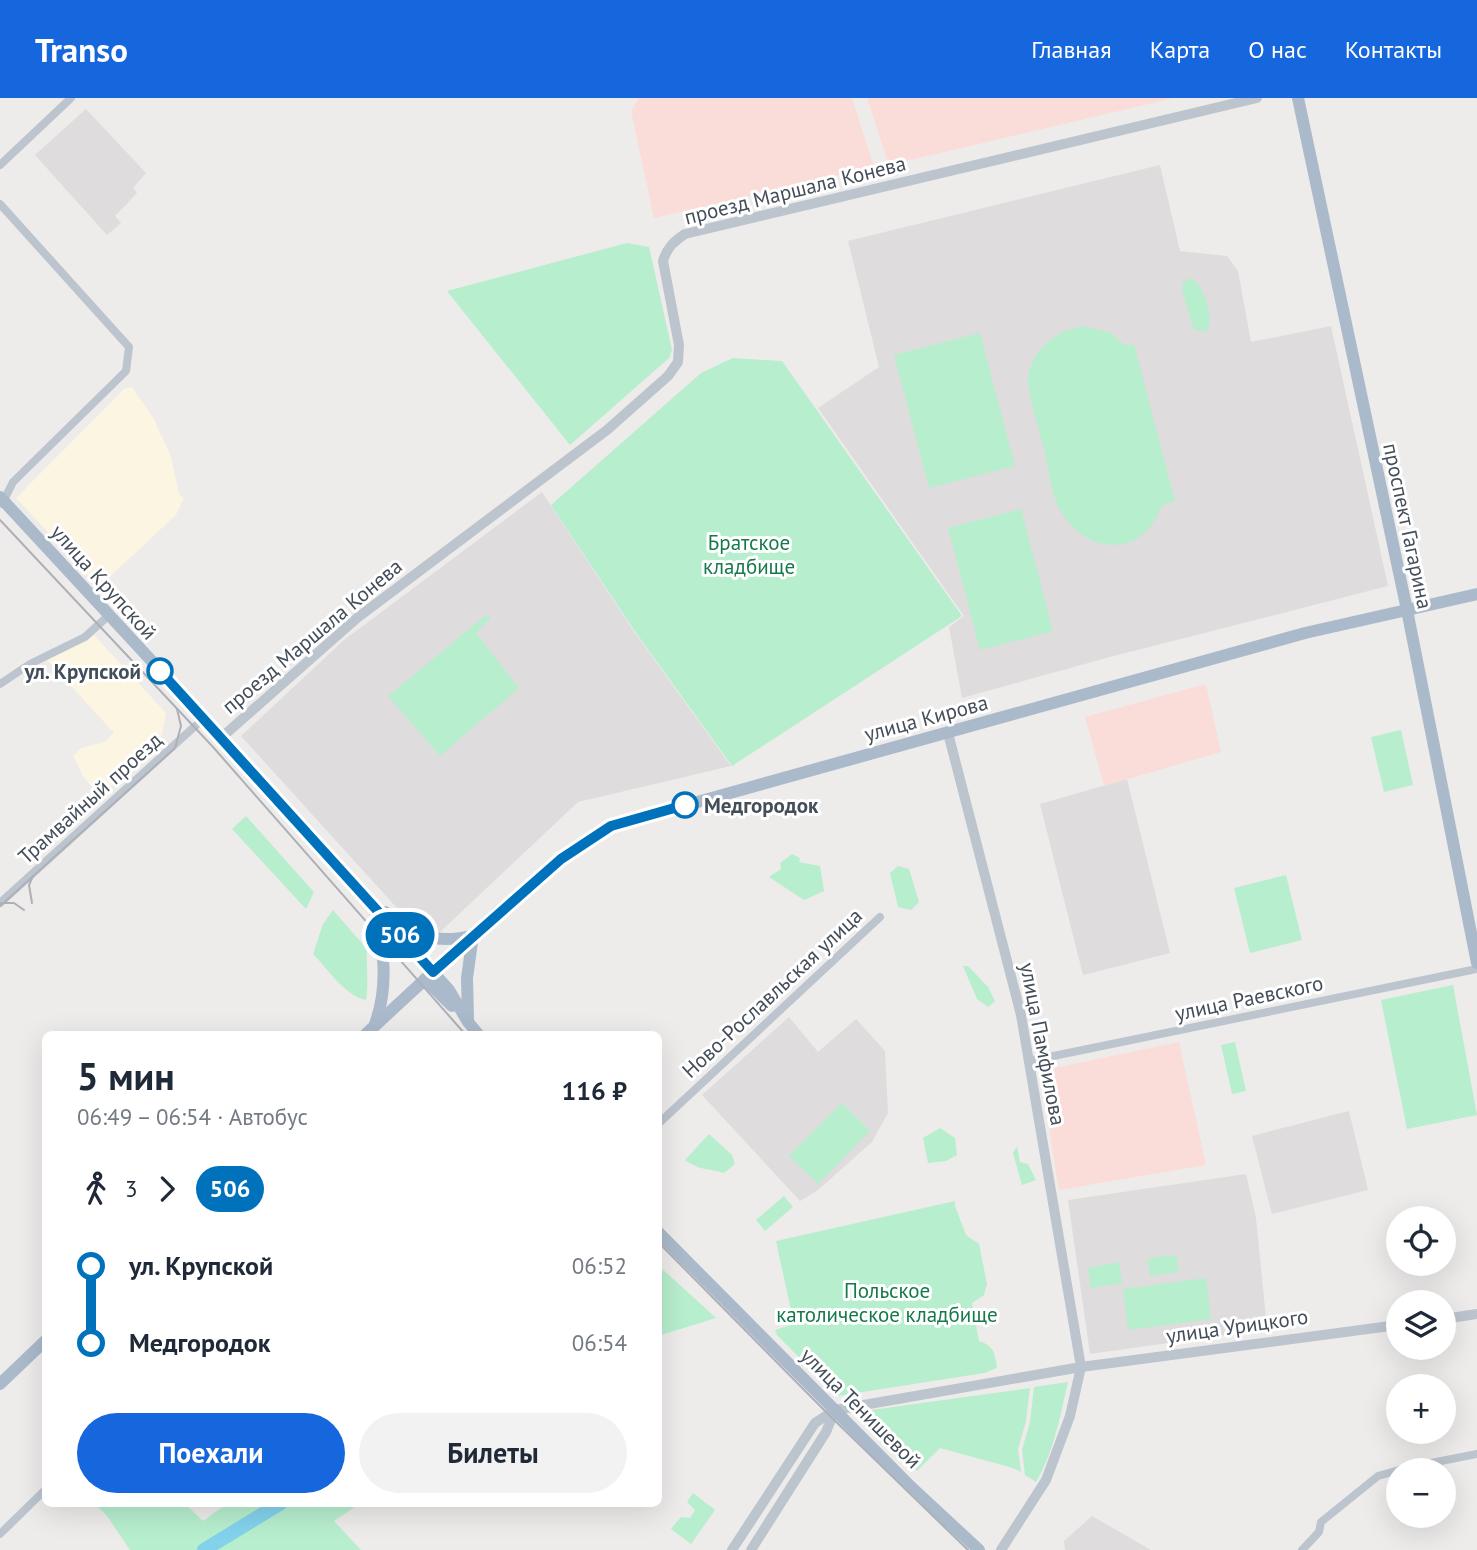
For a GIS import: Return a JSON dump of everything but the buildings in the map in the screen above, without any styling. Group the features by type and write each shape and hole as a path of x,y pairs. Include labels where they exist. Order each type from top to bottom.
{"main road":[{"name":"проспект Гагарина","path":"1298,98 1407,610 1477,962"},
{"name":"улица Крупской","path":"2,502 222,737 373,904 429,976"},
{"name":"улица Кирова","path":"370,1031 473,935 561,859 611,826 1305,633 1477,594"},
{"path":"373,904 419,935 452,940 473,935 467,990 468,1023"},
{"path":"370,1031 379,1013 384,983 382,938 373,904"},
{"path":"429,976 449,990 475,1031"},
{"name":"улица Тенишевой","path":"662,1236 979,1550"},
{"path":"0,1384 42,1348"}],"street":[{"path":"0,165 71,98"},
{"name":"проезд Маршала Конева","path":"222,737 357,618 607,430 668,376 678,362 679,345 663,261 666,250 685,234 1257,98"},
{"path":"0,204 129,347 126,370 13,482 2,502"},
{"path":"0,684 30,664 85,637 108,616"},
{"name":"Трамвайный проезд","path":"0,903 204,718"},
{"name":"улица Памфилова","path":"948,733 1020,1014 1081,1367"},
{"name":"Ново-Рославльская улица","path":"662,1120 880,917"},
{"name":"улица Раевского","path":"1029,1061 1477,969"},
{"path":"1456,1317 1477,1314"},
{"name":"улица Урицкого","path":"835,1410 1081,1367 1386,1327"},
{"path":"1001,1550 1046,1480 1070,1416 1081,1367"},
{"path":"732,1550 815,1423 835,1410"},
{"path":"751,1550 826,1432 835,1410"},
{"path":"1302,1550 1319,1532 1321,1522 1378,1476 1477,1454"},
{"path":"0,1534 42,1493"}],"shaded area":[{"path":"639,98 852,98 874,167 654,218 631,111"},
{"path":"867,98 1174,98 889,165"},
{"path":"86,109 146,173 133,188 137,193 115,216 121,223 107,235 35,155"},
{"path":"1160,165 1180,251 1227,256 1238,271 1251,342 1331,326 1388,586 962,698 949,627 964,616 818,408 879,367 848,241"},
{"path":"132,387 154,419 171,457 179,494 184,498 176,515 99,587 16,498 124,389"},
{"path":"542,492 635,633 731,766 578,802 439,933 407,919 241,736 344,640"},
{"path":"93,634 166,713 161,740 100,796 84,778 73,756 81,748 104,742 114,733 47,660"},
{"path":"1206,684 1221,752 1104,786 1085,717"},
{"path":"1127,779 1170,953 1083,975 1040,804"},
{"path":"789,1017 818,1052 856,1019 885,1051 888,1113 872,1142 818,1190 800,1201 702,1095"},
{"path":"1179,1042 1206,1165 1059,1190 1040,1071"},
{"path":"1349,1111 1368,1190 1272,1214 1252,1136"},
{"path":"1246,1174 1256,1218 1267,1329 1090,1354 1068,1200"},
{"path":"1092,1516 1151,1550 1065,1550 1064,1541"}],"green space":[{"path":"627,243 649,247 672,350 669,358 570,445 447,291"},
{"path":"1190,278 1203,293 1210,317 1208,329 1202,332 1193,328 1182,290 1183,283"},
{"path":"1082,326 1111,333 1126,346 1134,344 1175,501 1162,505 1153,523 1142,535 1114,545 1099,543 1085,536 1071,525 1060,510 1052,489 1030,393 1030,369 1040,351 1054,337"},
{"path":"980,333 1015,466 929,488 894,355"},
{"name":"Братское кладбище","path":"733,358 782,361 962,616 732,766 636,633 551,505 701,373"},
{"path":"1021,509 1053,631 980,650 948,528"},
{"path":"486,615 491,618 476,633 519,688 440,756 388,696"},
{"path":"1401,730 1413,785 1384,792 1371,737"},
{"path":"246,816 314,892 306,909 232,829"},
{"path":"792,854 800,858 799,862 820,866 824,891 804,900 769,877 781,869 780,863"},
{"path":"898,866 909,869 919,902 911,910 898,907 890,873"},
{"path":"1286,875 1302,940 1250,953 1234,888"},
{"path":"333,910 367,949 366,1000 344,988 313,954 323,924"},
{"path":"963,966 968,966 988,987 995,1001 988,1007 977,999"},
{"path":"1453,985 1477,1115 1407,1129 1381,1000"},
{"path":"1235,1042 1246,1091 1232,1094 1221,1045"},
{"path":"842,1103 870,1131 818,1184 789,1156"},
{"path":"940,1128 955,1138 957,1155 946,1161 928,1163 923,1138"},
{"path":"709,1134 732,1155 735,1164 724,1173 700,1168 685,1160"},
{"path":"1017,1146 1020,1162 1028,1164 1036,1180 1022,1185 1013,1153"},
{"path":"784,1196 793,1207 765,1231 756,1220"},
{"name":"Польское католическое кладбище","path":"955,1201 966,1235 979,1244 987,1284 984,1295 972,1303 979,1341 993,1351 997,1368 984,1373 837,1396 775,1330 794,1324 776,1241"},
{"path":"1176,1255 1179,1272 1150,1276 1148,1258"},
{"path":"1119,1262 1122,1283 1091,1288 1088,1268"},
{"path":"662,1269 716,1318 662,1335"},
{"path":"1206,1278 1211,1319 1128,1330 1123,1289"},
{"path":"1068,1382 1052,1446 1036,1482 1025,1475 1022,1450 1030,1422 1034,1387"},
{"path":"1030,1388 1026,1421 1018,1449 1021,1472 940,1448 917,1471 859,1416 859,1413 864,1411"},
{"path":"693,1493 715,1510 691,1544 671,1529 681,1517 690,1518 695,1510 687,1502"},
{"path":"98,1507 188,1507 203,1521 222,1507 355,1507 334,1521 361,1550 130,1550"}],"waterway":[{"path":"204,1550 274,1507"}],"tram line":[{"path":"0,520 213,747 462,1031"},
{"path":"0,906 175,748 181,726 177,709"},
{"path":"32,903 29,885 33,876"},
{"path":"0,903 14,903 24,910"},
{"path":"662,1246 828,1414 968,1550"}],"bus line":[{"name":"506","path":"160,671 433,972 501,909 561,859 611,826 685,805"}],"place":[{"name":"ул. Крупской","path":"160,671"},
{"name":"Медгородок","path":"685,805"}]}
